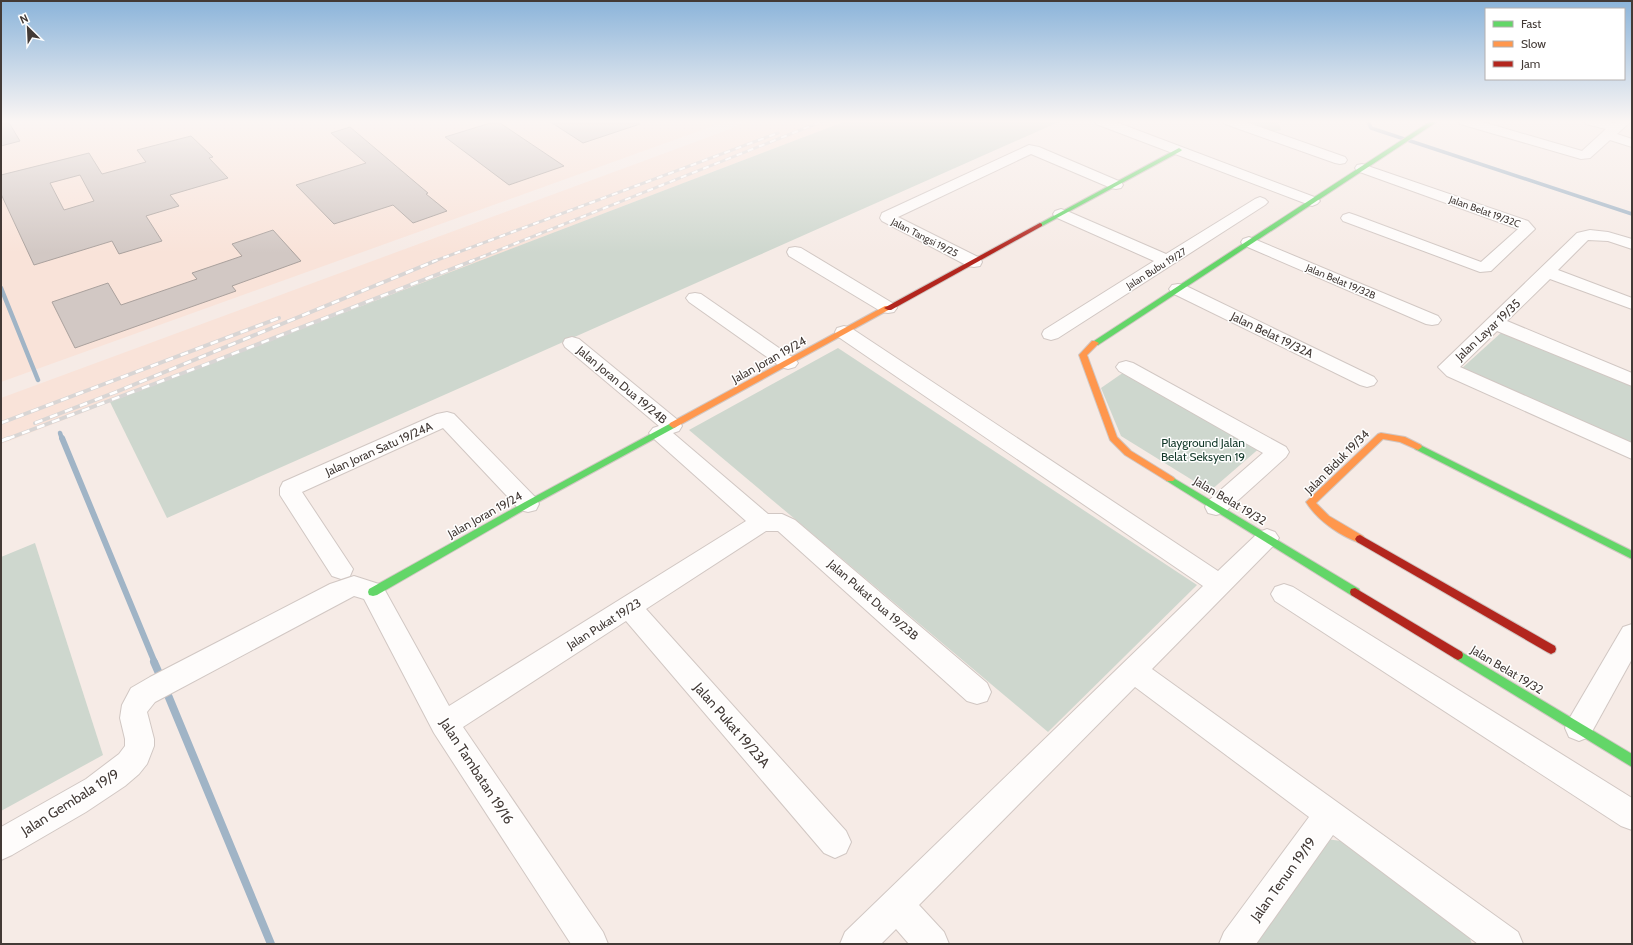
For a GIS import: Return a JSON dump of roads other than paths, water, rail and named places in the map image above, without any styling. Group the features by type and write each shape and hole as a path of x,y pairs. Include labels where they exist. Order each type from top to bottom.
{"street":[{"name":"Jalan Tangsi 19/25","path":"974,262 888,218 888,216 995,165"},
{"name":"Jalan Tangsi 19/25","path":"1070,165 1116,184"},
{"name":"Jalan Joran 19/24","path":"373,592 528,504 1151,165"},
{"path":"1218,165 1312,201"},
{"name":"Jalan Belat 19/32","path":"1366,165 1092,345 1083,355 1114,438 1128,453 1632,760"},
{"name":"Jalan Belat 19/32C","path":"1349,218 1480,267 1485,267 1527,229 1522,224 1362,168"},
{"name":"Jalan Bubu 19/27","path":"1051,334 1260,202"},
{"path":"1061,214 1166,261"},
{"name":"Jalan Layar 19/35","path":"1632,244 1607,236 1592,234 1583,236 1448,367 1632,452"},
{"name":"Jalan Belat 19/32B","path":"1249,242 1432,320"},
{"path":"795,252 888,308"},
{"path":"1547,272 1632,304"},
{"name":"Jalan Belat 19/32A","path":"1178,289 1367,381"},
{"path":"695,298 788,363"},
{"path":"1495,323 1632,380"},
{"path":"844,332 1220,585"},
{"name":"Jalan Joran Dua 19/24B","path":"572,343 762,522"},
{"path":"1126,367 1278,452 1216,507"},
{"name":"Jalan Joran Satu 19/24A","path":"340,569 290,496 291,488 444,419 448,420 528,504"},
{"name":"Jalan Biduk 19/34","path":"1551,648 1321,516 1314,509 1311,502 1381,436 1391,437 1402,439 1632,555"},
{"name":"Jalan Pukat 19/23","path":"444,724 630,608 762,522"},
{"name":"Jalan Pukat Dua 19/23B","path":"762,522 782,523 787,526 977,692"},
{"path":"857,944 1268,538"},
{"name":"Jalan Gembala 19/9","path":"1,844 93,790 129,765 137,754 141,742 133,716 134,710 141,697 148,692 339,591 354,586 373,592"},
{"name":"Jalan Tambatan 19/16","path":"373,592 444,724 591,944"},
{"path":"1284,594 1632,815"},
{"name":"Jalan Pukat 19/23A","path":"630,608 835,842"},
{"path":"1579,728 1632,635"},
{"path":"1133,670 1506,944"},
{"name":"Jalan Tenun 19/19","path":"1236,944 1330,815"},
{"path":"896,905 932,944"}],"waterway":[{"path":"1484,165 1632,214"},
{"path":"1,288 38,380"},
{"path":"60,433 62,439"},
{"path":"62,438 155,663"},
{"path":"154,662 161,678"},
{"path":"165,688 271,944"}],"railway":[{"path":"432,262 692,165"},
{"path":"469,262 712,165"},
{"path":"35,423 116,392 435,261"},
{"path":"7,439 207,364 472,261"},
{"path":"1,423 279,318"},
{"path":"1,441 9,438"}],"park label":[{"name":"Playground Jalan Belat Seksyen 19","path":"1203,450"}]}
